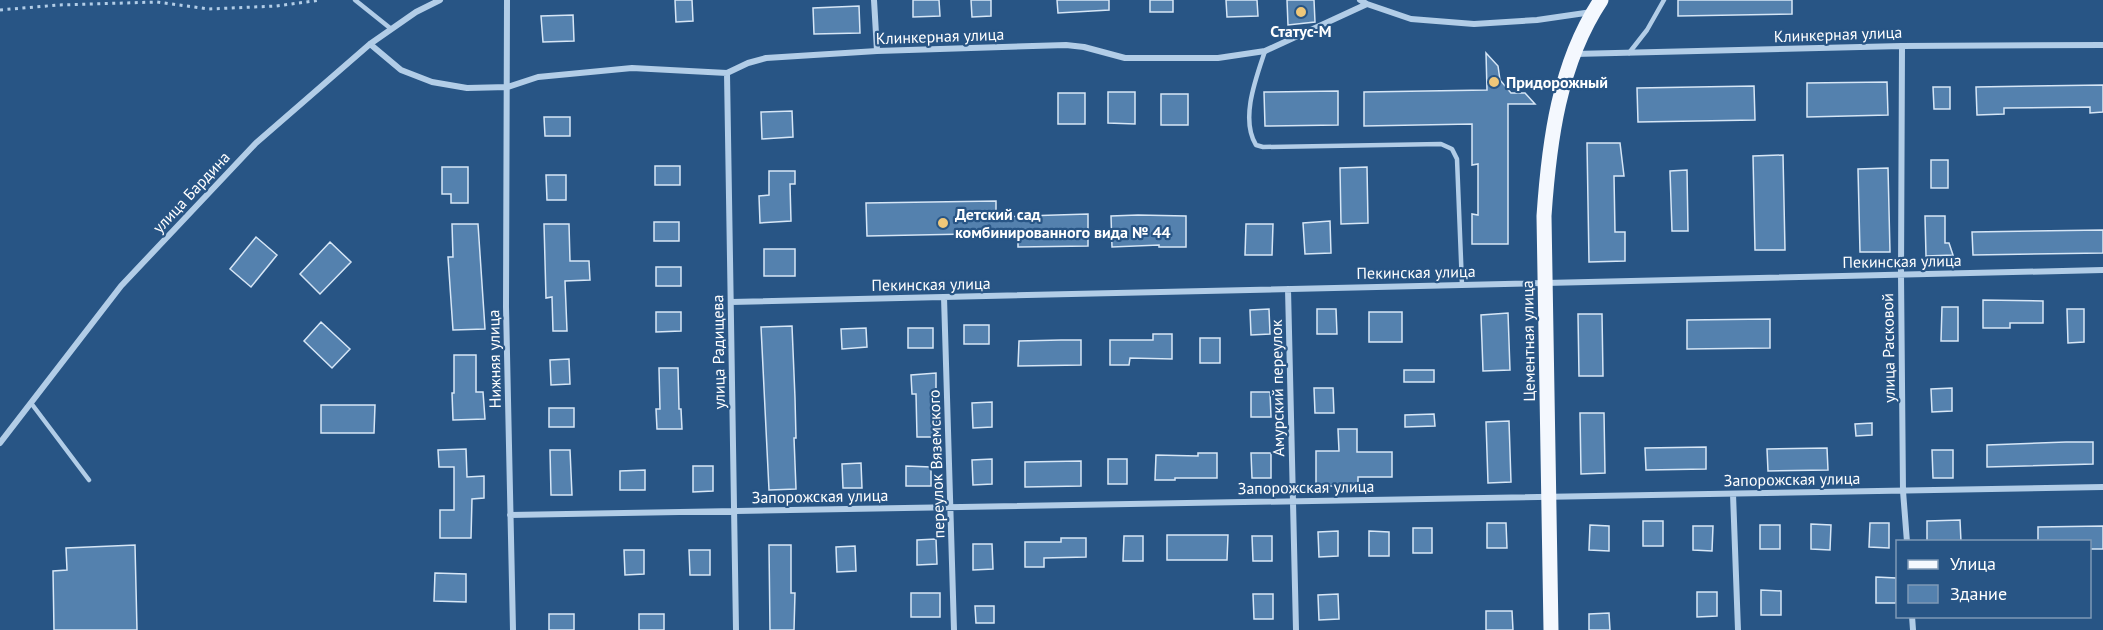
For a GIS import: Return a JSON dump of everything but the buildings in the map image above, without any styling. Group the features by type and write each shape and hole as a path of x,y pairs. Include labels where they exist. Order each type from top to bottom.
{"main road":[{"name":"Цементная улица","path":"1551,630 1544,283 1547,168 1555,118 1573,54 1584,27 1597,6"}],"street":[{"name":"улица Бардина","path":"0,443 121,286 256,143 390,28 440,0"},
{"name":"Нижняя улица","path":"507,0 506,307 513,630"},
{"path":"874,0 877,51"},
{"path":"1360,0 1411,20 1474,24 1537,20 1597,6"},
{"name":"Клинкерная улица","path":"370,44 401,70 432,82 467,87 508,87 538,77 633,68 727,73 766,58 877,51 1066,45 1084,47 1125,58 1218,58 1265,51 1366,4"},
{"name":"Клинкерная улица","path":"1573,54 1902,46 2103,45"},
{"name":"улица Расковой","path":"1902,46 1903,491 1907,540"},
{"name":"улица Радищева","path":"727,73 736,630"},
{"name":"Пекинская улица","path":"730,302 2103,270"},
{"name":"Амурский переулок","path":"1288,289 1296,630"},
{"name":"переулок Вяземского","path":"944,297 954,630"},
{"name":"Запорожская улица","path":"510,514 2103,487"},
{"path":"1733,494 1738,630"}],"lane":[{"path":"355,0 390,28"},
{"path":"1628,54 1647,30 1664,0"},
{"path":"1265,51 1250,104 1252,138 1256,145 1263,147 1441,144 1452,148 1457,159 1462,285"},
{"path":"31,403 89,480"}],"path":[{"path":"0,10 58,5 157,2 209,9 276,6 321,0"}],"place":[{"name":"Статус-М","path":"1301,12"},
{"name":"Придорожный","path":"1494,82"},
{"name":"Детский сад комбинированного вида № 44","path":"943,223"}]}
